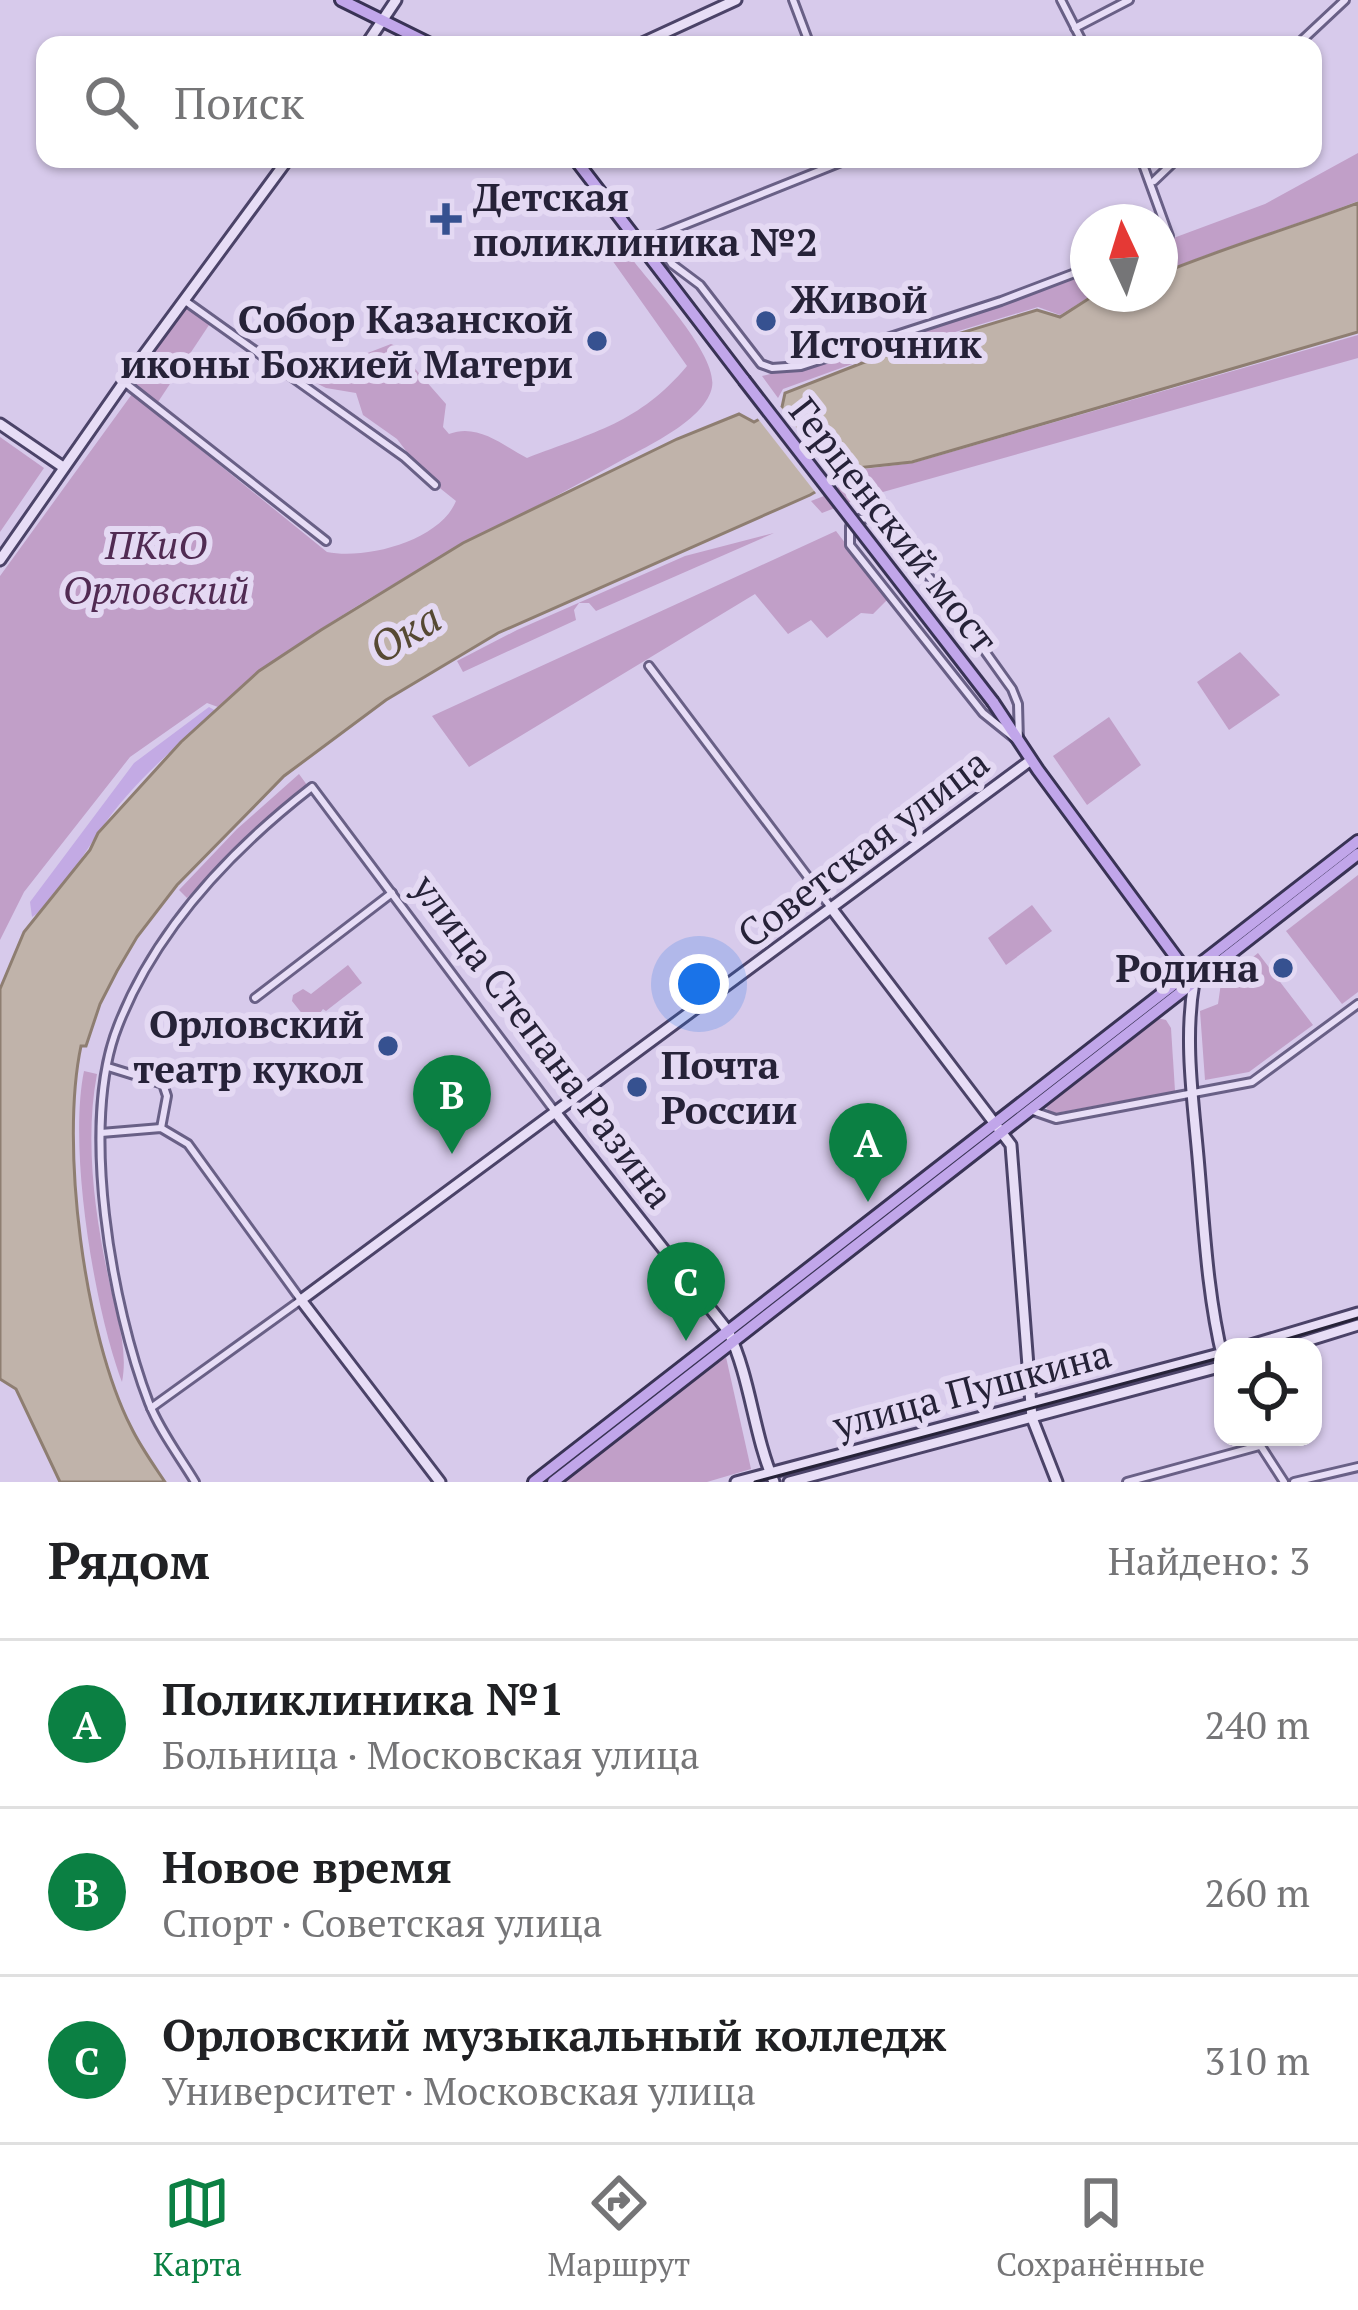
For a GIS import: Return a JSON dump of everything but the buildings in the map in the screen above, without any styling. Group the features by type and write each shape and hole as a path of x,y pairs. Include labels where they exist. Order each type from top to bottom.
{"main road":[{"path":"341,0 415,36"},
{"name":"Герценский мост","path":"582,168 995,704 1030,760 1191,977"},
{"path":"1000,1126 1031,1110 1358,841"},
{"path":"534,1482 1358,854"},
{"path":"553,1482 730,1336"}],"street":[{"path":"372,36 396,0"},
{"path":"658,36 736,0"},
{"path":"793,0 807,36"},
{"path":"1061,0 1080,36"},
{"path":"1076,28 1129,0"},
{"path":"1307,36 1345,0"},
{"path":"0,560 281,168"},
{"path":"827,168 655,237 672,264 700,285 761,364 801,366 1070,275"},
{"path":"1145,168 1159,204"},
{"path":"1152,182 1167,168"},
{"path":"184,301 337,407 435,485"},
{"path":"124,382 326,541"},
{"path":"0,424 63,467"},
{"path":"870,518 890,535 1014,692 1019,742 1000,730 963,688 850,545 847,531 854,522 870,518"},
{"path":"649,666 1000,1126 1012,1158 1031,1412 1057,1482"},
{"path":"995,704 1009,705 1014,692"},
{"name":"Советская улица","path":"151,1408 1030,760"},
{"name":"улица Степана Разина","path":"108,1067 118,1025 169,932 259,828 312,787 730,1336"},
{"path":"255,998 392,893"},
{"path":"1191,977 1192,1094 1220,1338"},
{"path":"1031,1110 1049,1119 1074,1116 1252,1082 1358,1004"},
{"path":"160,1128 167,1096 163,1084 108,1067 101,1132 112,1260 132,1354 151,1408 195,1482"},
{"path":"101,1132 160,1128 188,1144 440,1482"},
{"path":"1274,1338 1358,1313"},
{"path":"1316,1338 1358,1325"},
{"path":"730,1336 772,1478"},
{"name":"улица Пушкина","path":"789,1482 1214,1361"},
{"name":"улица Пушкина","path":"736,1482 772,1478 1031,1412"},
{"path":"1127,1482 1241,1446"},
{"path":"1260,1446 1284,1482"},
{"path":"1294,1482 1358,1467"}],"green space":[{"path":"1358,153 1358,201 1178,266 1178,236 1265,204"},
{"name":"ПКиО Орловский","path":"632,259 705,357 712,387 699,410 660,439 362,603 264,669 218,707 207,703 130,757 24,892 0,940 0,576 132,394 327,552 380,550 434,527 456,501 426,477 397,439 363,415 356,393 326,388 306,378 307,367 339,364 391,344 403,349 446,404 443,427 449,434 480,433 527,458 633,413 687,366 612,260"},
{"path":"1070,276 1070,309 1060,315 1038,307 866,359 783,389 778,398 762,376"},
{"path":"185,305 211,322 158,402 130,383"},
{"path":"1358,335 1358,358 822,513 811,501 857,470 913,463"},
{"path":"0,437 44,468 0,532"},
{"path":"836,531 888,599 873,614 861,613 827,638 811,620 788,634 755,594 469,767 432,716"},
{"path":"774,533 596,611 589,603 579,603 574,610 576,620 463,672 457,661 517,630 685,556"},
{"path":"1240,652 1280,695 1229,730 1197,682"},
{"path":"1109,717 1141,765 1087,805 1053,756"},
{"path":"299,774 307,785 247,835 187,898 179,890"},
{"path":"1358,875 1358,992 1342,1004 1286,931"},
{"path":"1032,905 1052,931 1006,965 988,938"},
{"path":"1258,953 1313,1025 1249,1072 1205,1080 1200,1011 1218,1004 1221,983"},
{"path":"348,965 362,983 308,1021 292,1001 293,995 303,989 311,994"},
{"path":"1157,1018 1166,1020 1171,1028 1175,1091 1051,1114 1045,1106"},
{"path":"84,1071 97,1074 92,1123 95,1198 122,1341 122,1382 102,1313 86,1228 79,1142"},
{"path":"726,1357 751,1469 707,1482 563,1482"}],"sand":[{"path":"209,707 216,711 124,799 58,891 32,917 30,902 134,763"}],"water":[{"name":"Ока","path":"1358,203 1358,332 912,462 857,468 810,495 498,633 386,700 284,776 177,885 137,937 100,1004 86,1046 81,1046 73,1134 80,1239 100,1343 135,1434 165,1482 60,1482 16,1389 0,1379 0,989 24,932 90,850 98,833 181,742 259,671 463,543 677,439 739,414 754,422 782,407 785,393 862,363 1037,310 1060,317 1070,311 1178,312 1178,267"}],"pier":[{"path":"777,402 841,486 819,497 755,415"}],"tram line":[{"path":"1290,1338 1358,1318"},
{"path":"755,1482 1214,1359"}],"place":[{"name":"Детская поликлиника №2","path":"446,219"},
{"name":"Живой Источник","path":"766,321"},
{"name":"Собор Казанской иконы Божией Матери","path":"597,341"},
{"name":"Родина","path":"1283,968"},
{"name":"Орловский театр кукол","path":"388,1046"},
{"name":"Почта России","path":"637,1087"},
{"name":"Новое время","path":"452,1154"},
{"name":"Поликлиника №1","path":"868,1202"},
{"name":"Орловский музыкальный колледж","path":"686,1341"}]}
